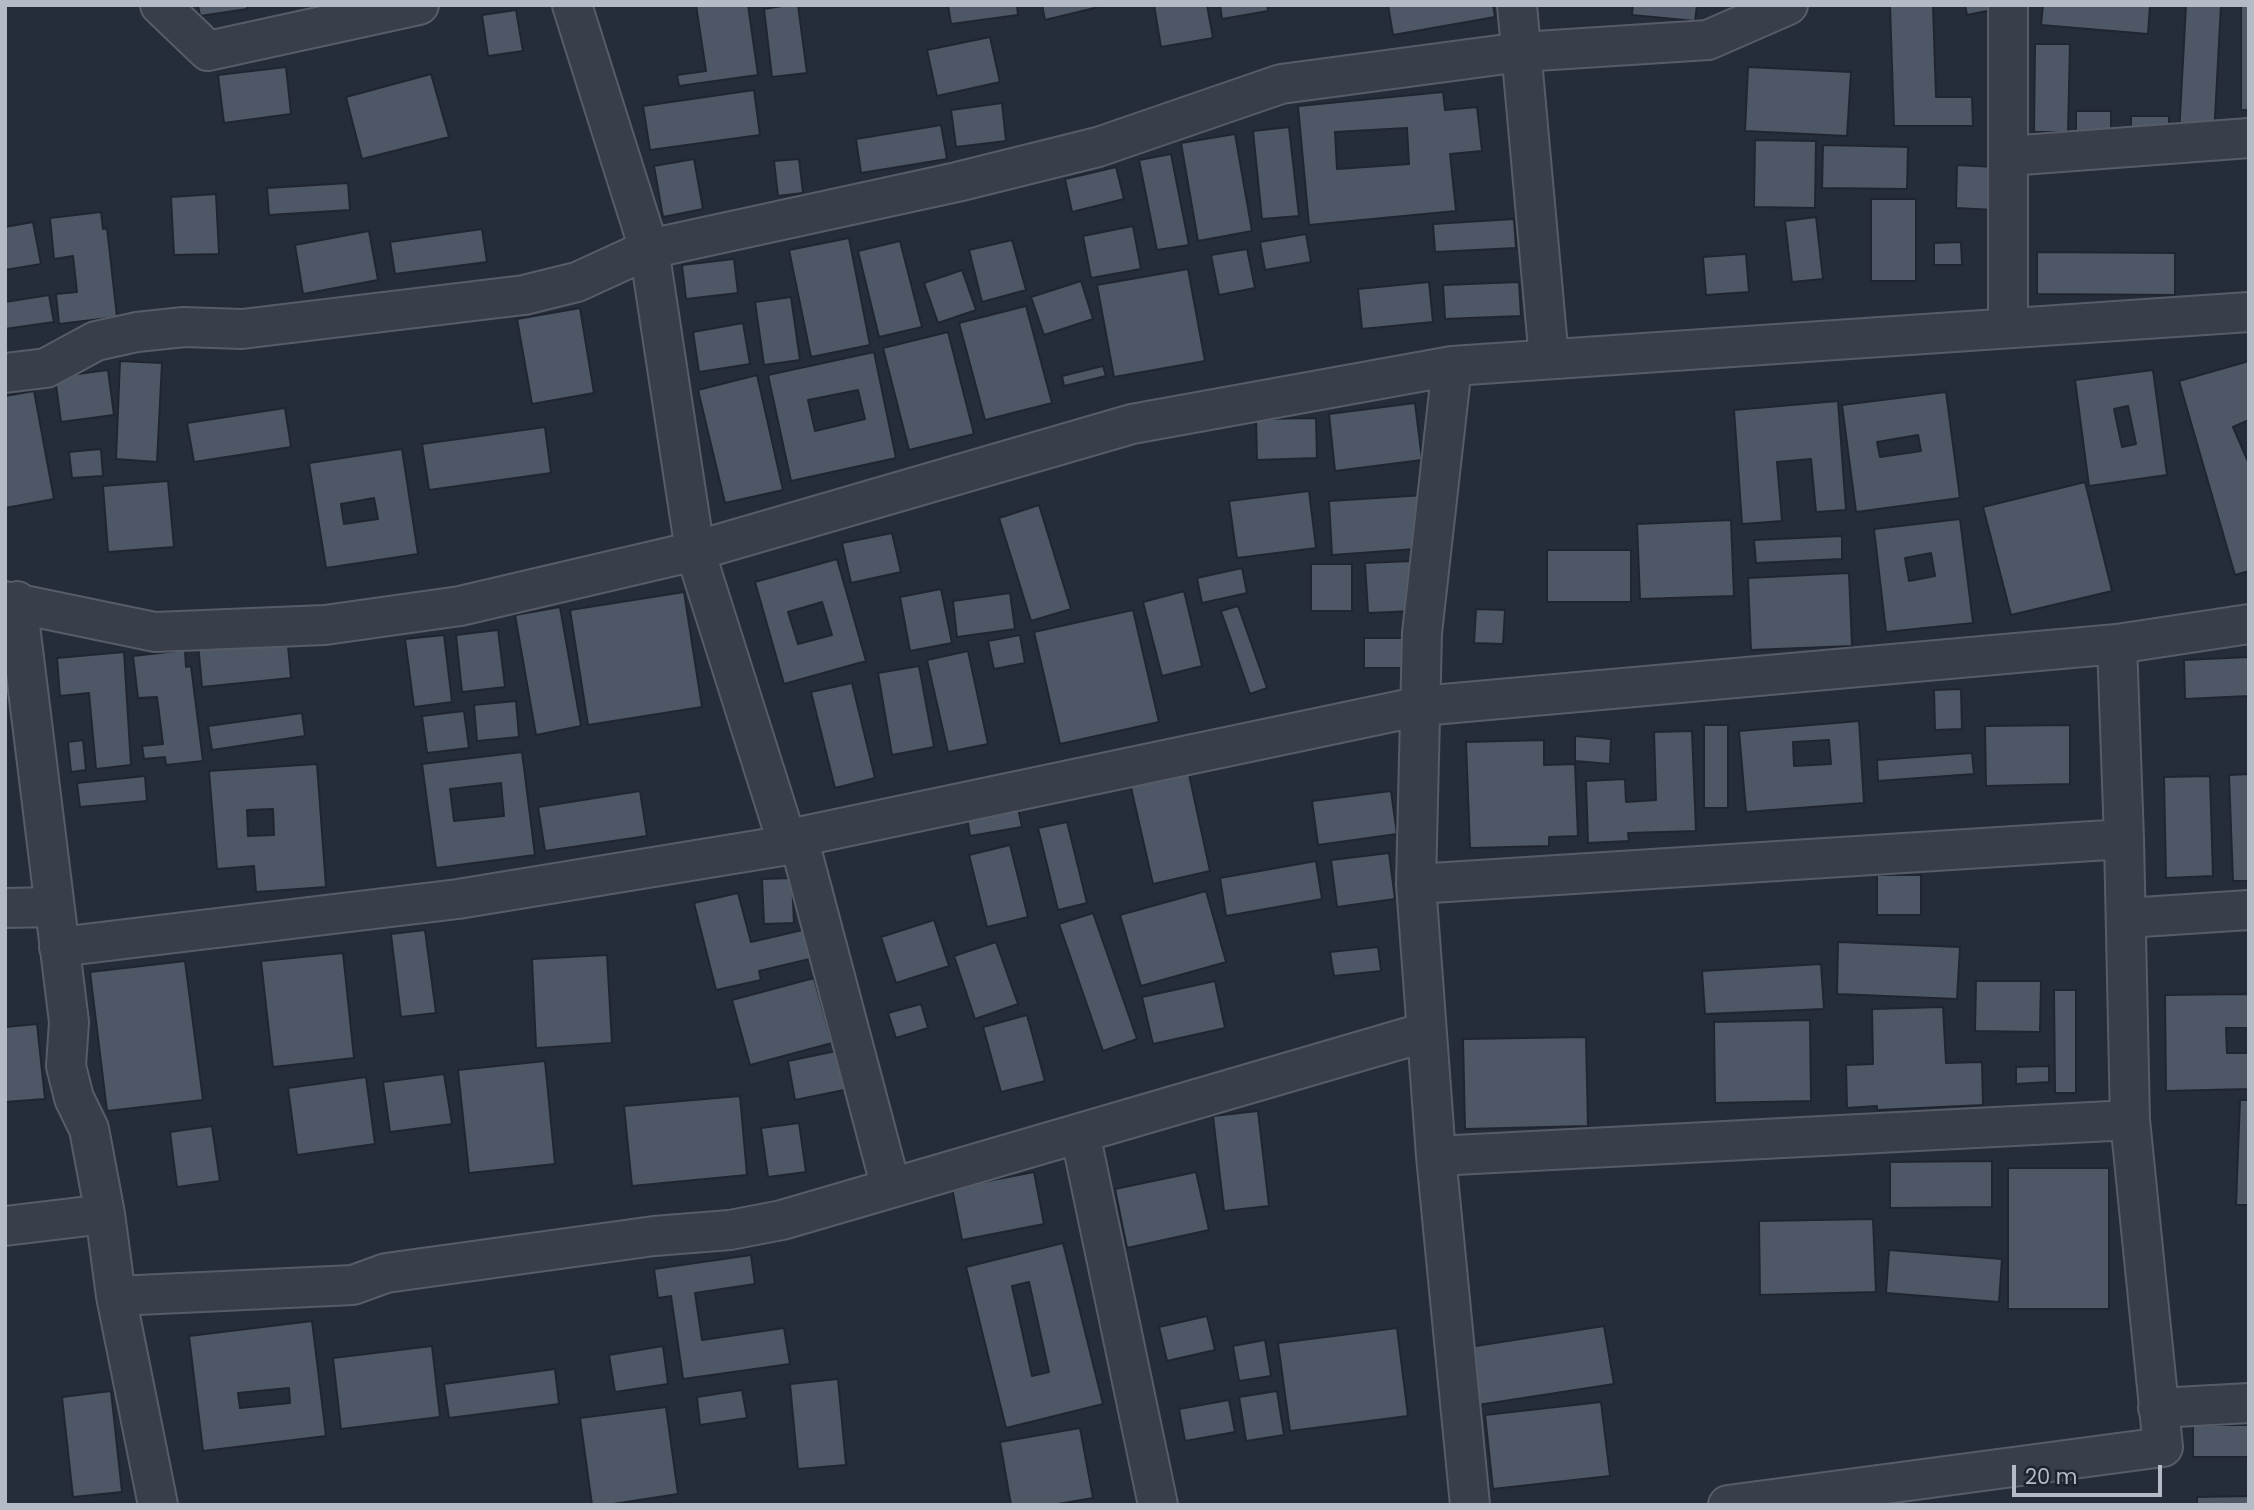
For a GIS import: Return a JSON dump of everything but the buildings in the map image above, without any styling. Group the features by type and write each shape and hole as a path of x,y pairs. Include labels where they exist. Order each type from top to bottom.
{"street":[{"path":"160,5 208,51 419,5"},
{"path":"572,5 649,249 695,551 793,841 891,1188"},
{"path":"1517,5 1549,359"},
{"path":"5,373 46,368 96,341 137,332 184,327 242,329 524,295 577,282 649,249 957,182 1098,147 1282,84 1521,52 1708,40 1788,5"},
{"path":"2008,5 2008,328"},
{"path":"2008,156 2249,138"},
{"path":"158,1505 116,1296 105,1214 89,1129 74,1098 66,1066 69,1022 11,601 155,632 325,625 460,606 695,551 1132,424 1452,366 2249,312"},
{"path":"1452,366 1422,633 1416,884 1436,1156 1470,1505"},
{"path":"59,947 458,898 793,841 1421,706 2117,645 2249,624"},
{"path":"1728,1505 2163,1447 2130,1119 2117,645"},
{"path":"1416,884 2124,839"},
{"path":"5,908 54,907"},
{"path":"2126,918 2249,910"},
{"path":"116,1296 353,1285 386,1273 654,1236 730,1230 782,1220 1426,1032"},
{"path":"1436,1156 2130,1119"},
{"path":"1080,1133 1158,1505"},
{"path":"5,1226 105,1214"},
{"path":"2158,1408 2249,1403"}]}
